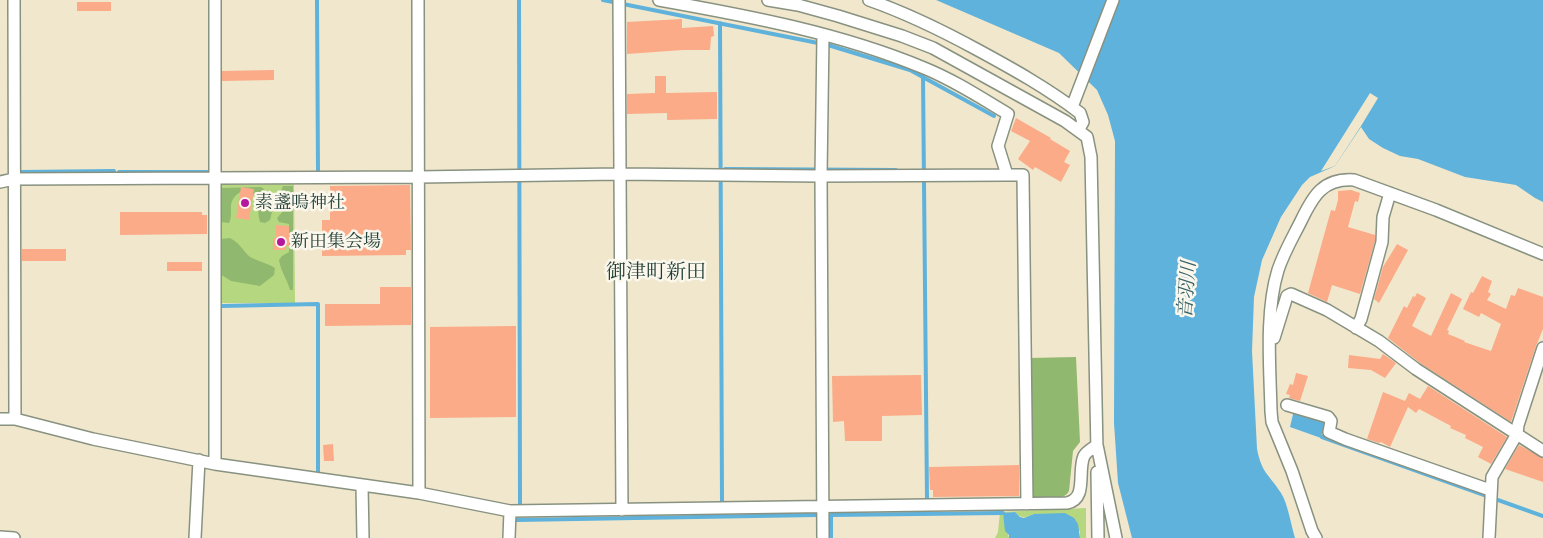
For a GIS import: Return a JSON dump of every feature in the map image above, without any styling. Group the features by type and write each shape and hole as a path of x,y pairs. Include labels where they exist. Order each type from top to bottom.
{"street":[{"path":"14,0 16,419"},
{"path":"215,0 216,464"},
{"path":"418,0 419,493"},
{"path":"618,0 622,510"},
{"path":"659,0 738,14 823,35 895,57 957,84 1008,114 998,146 1007,175"},
{"path":"768,0 798,5 838,16 902,36 932,48 1079,130 1087,137 1091,157 1098,538"},
{"path":"869,0 901,12 948,34 1074,102 1083,122 1079,130"},
{"path":"1074,102 1113,0"},
{"path":"823,35 821,176 824,538"},
{"path":"0,182 14,179 618,174 1023,175 1027,504"},
{"path":"1316,538 1272,422 1269,342 1273,292 1278,270 1287,247 1315,194 1333,182 1345,179 1354,180 1436,210 1543,254"},
{"path":"1356,328 1361,319 1382,242 1383,217 1390,193"},
{"path":"1269,342 1274,339 1287,296 1291,294 1327,310 1379,341 1416,368 1543,450"},
{"path":"1489,538 1492,477 1517,434 1518,425 1542,356"},
{"path":"1287,404 1328,417 1331,421 1329,432 1491,495"},
{"path":"0,419 16,419 93,439 216,464 419,493 510,511 1067,503 1079,496 1084,457 1096,445"},
{"path":"1096,445 1116,538"},
{"path":"196,538 199,460"},
{"path":"362,486 363,538"},
{"path":"509,538 510,511"},
{"path":"0,536 14,538"}],"green space":[{"path":"294,184 295,303 219,303 218,185"},
{"path":"283,186 293,186 293,290 290,290 279,260 289,252 289,224 279,222 277,218 286,208 281,191"},
{"path":"261,187 268,194 272,202 270,220 265,223 260,222 255,195 242,191 233,199 229,223 221,222 222,188"},
{"path":"230,238 238,243 250,257 275,268 274,275 260,286 231,281 220,274 221,239"},
{"path":"1076,357 1080,442 1073,451 1069,491 1063,497 1035,498 1032,497 1029,358"},
{"path":"1086,508 1086,538 1080,538 1080,531 1034,514 1024,517 1014,512 1003,514 1009,538 995,538 998,532 1000,512"}],"water":[{"name":"音羽川","path":"936,0 1543,0 1543,202 1516,185 1465,177 1418,159 1400,156 1369,139 1361,127 1335,166 1310,177 1302,185 1281,217 1262,260 1254,297 1252,351 1257,449 1264,469 1283,498 1295,538 1132,538 1118,483 1114,423 1115,141 1108,115 1097,90 1059,53"},
{"path":"1294,410 1325,420 1321,438 1290,427"},
{"path":"1015,512 1024,518 1034,514 1065,513 1074,518 1078,524 1080,538 1009,538 1005,531 1003,513"}],"pier":[{"path":"1370,93 1378,98 1361,126 1335,166 1321,171"}],"building":[{"path":"77,2 111,2 111,11 77,11"},
{"path":"682,19 682,28 713,26 714,36 711,37 710,50 627,54 627,22"},
{"path":"274,70 274,80 222,81 222,71"},
{"path":"655,76 666,76 666,93 717,92 717,119 667,120 667,113 627,114 627,94 655,93"},
{"path":"1016,118 1070,151 1064,162 1070,165 1061,182 1035,167 1033,170 1018,159 1030,141 1011,131"},
{"path":"410,185 411,250 406,250 406,255 322,256 322,220 330,220 330,186"},
{"path":"241,187 254,189 249,220 236,218"},
{"path":"1351,190 1360,193 1358,202 1355,201 1348,227 1375,235 1375,241 1360,294 1332,285 1327,302 1308,293 1331,210 1335,211 1338,191"},
{"path":"120,212 202,212 202,215 207,215 207,234 120,235"},
{"name":"新田集会場","path":"276,225 289,226 289,246 286,246 286,250 273,250 273,238 276,238"},
{"path":"1397,244 1408,250 1379,303 1374,299 1383,267"},
{"path":"22,249 66,249 66,261 22,261"},
{"path":"167,262 202,262 202,271 167,271"},
{"path":"1482,276 1492,281 1488,292 1491,294 1487,300 1506,309 1511,295 1515,296 1518,288 1543,297 1543,329 1511,422 1420,363 1388,338 1404,306 1407,308 1413,296 1415,297 1417,293 1426,298 1412,326 1431,336 1451,293 1462,299 1447,330 1449,331 1448,334 1464,342 1491,351 1501,324 1481,313 1479,317 1463,309 1471,292 1473,293"},
{"path":"380,287 411,287 411,325 325,326 325,304 380,304"},
{"path":"516,326 516,417 430,418 430,327"},
{"path":"1383,354 1396,363 1385,378 1371,370 1348,368 1349,355 1380,359"},
{"path":"1296,373 1308,376 1300,401 1289,398 1290,395 1286,394 1290,384 1293,385"},
{"path":"921,375 922,415 882,416 882,441 845,441 844,421 833,422 832,376"},
{"path":"1428,386 1507,437 1491,464 1478,457 1483,447 1465,438 1466,435 1450,428 1451,426 1419,409 1416,413 1408,407 1390,447 1381,442 1367,439 1383,392 1405,401 1409,393 1420,399"},
{"path":"333,444 334,461 324,461 323,445"},
{"path":"1519,445 1543,458 1543,482 1505,469"},
{"path":"1019,465 1019,496 933,497 933,490 930,490 929,467"}],"waterway":[{"path":"317,0 318,172"},
{"path":"519,0 520,505"},
{"path":"603,0 828,45 910,70 994,116"},
{"path":"720,23 722,502"},
{"path":"923,76 927,500"},
{"path":"725,169 896,170"},
{"path":"21,172 114,171"},
{"path":"119,172 209,172"},
{"path":"221,306 318,304 318,474"},
{"path":"1322,437 1543,516"},
{"path":"831,538 831,515 1003,513"},
{"path":"516,520 817,515"}],"place":[{"name":"素盞嗚神社","path":"245,203"},
{"name":"新田集会場","path":"281,242"}],"district":[{"name":"御津町新田","path":"656,273"}]}
